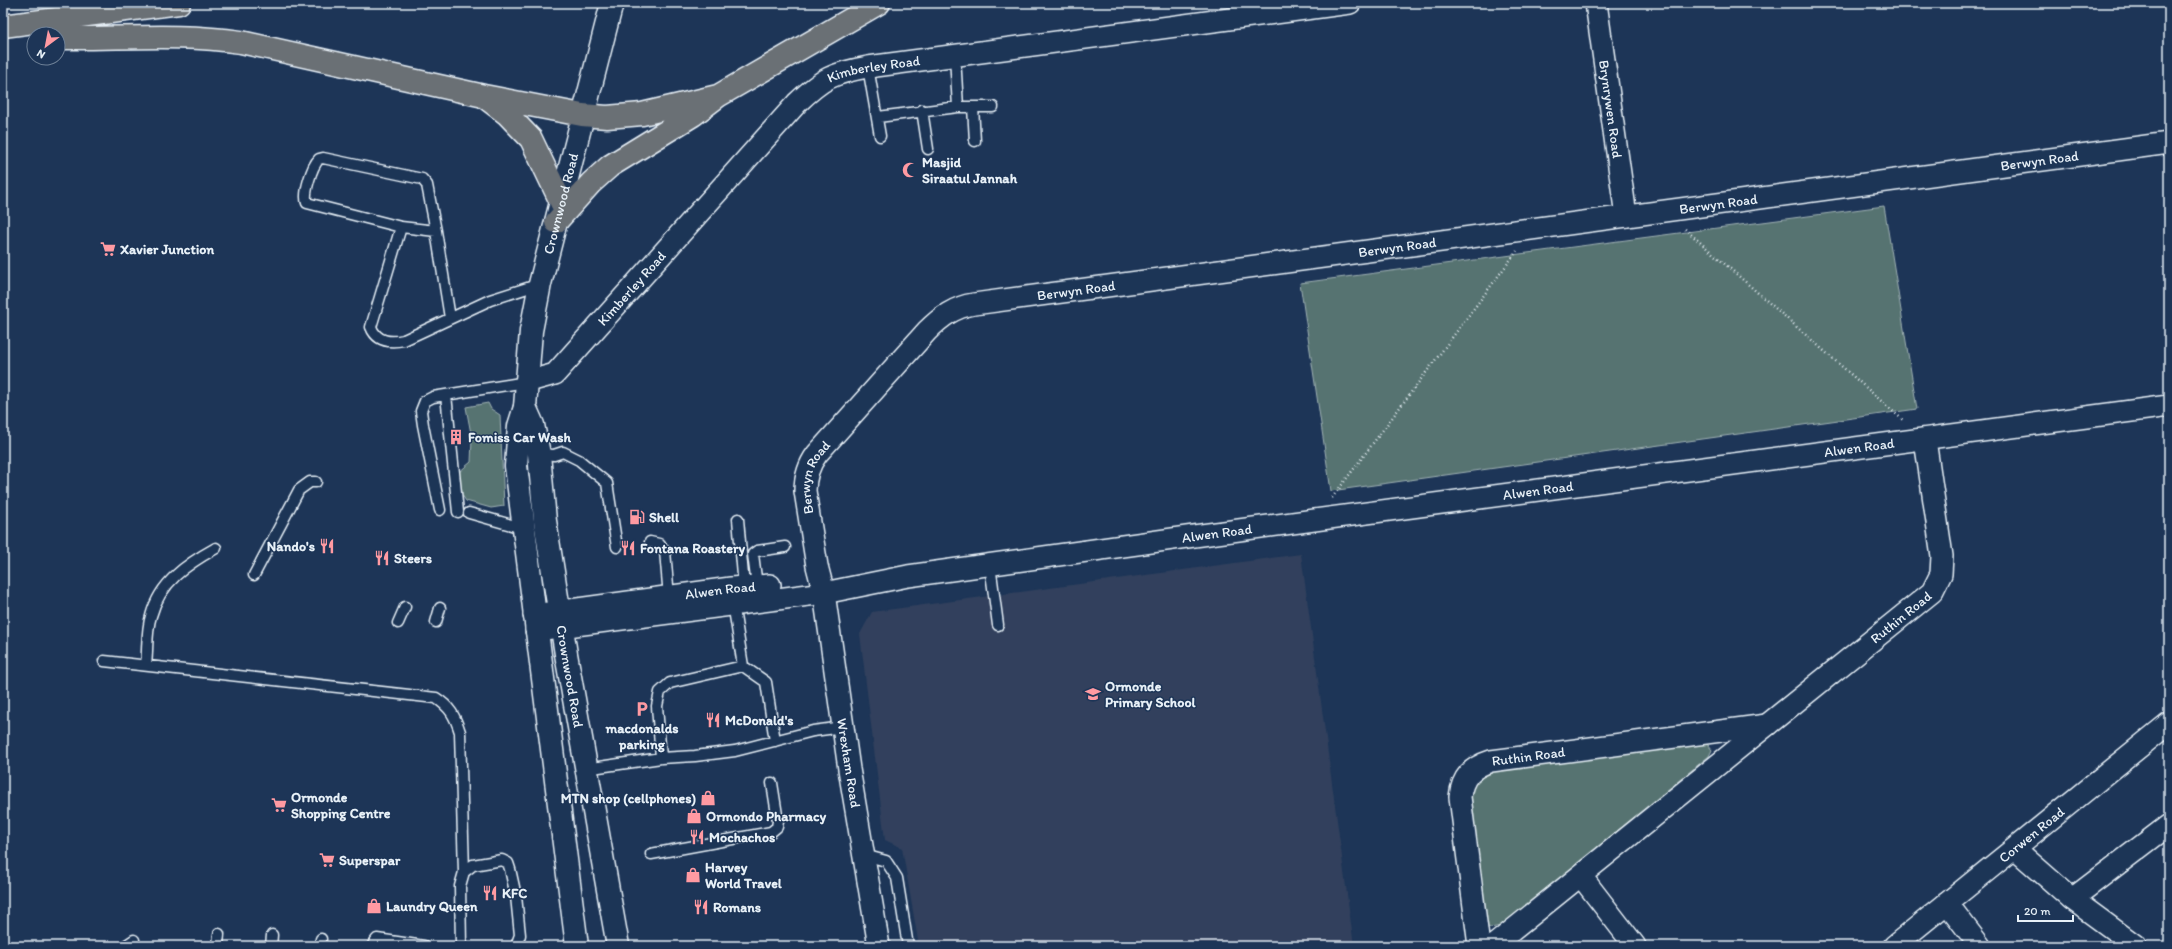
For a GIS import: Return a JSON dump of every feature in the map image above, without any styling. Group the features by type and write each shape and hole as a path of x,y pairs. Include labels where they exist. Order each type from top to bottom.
{"highway":[{"path":"3,26 179,3"},
{"path":"484,96 507,114 531,139 558,212 610,166 693,115 718,96 879,3"},
{"path":"3,36 26,37"},
{"path":"66,38 164,36 234,40 484,96 582,115 607,117 642,114 718,96"}],"main road":[{"name":"Crownwood Road","path":"577,946 522,528 516,466 519,426 525,407 530,331 540,284 582,115 612,3"},
{"name":"Crownwood Road","path":"525,407 533,425 539,454 545,521 585,769 618,946"}],"street":[{"name":"Kimberley Road","path":"526,382 555,374 815,85 839,73 868,67 1350,3"},
{"name":"Brynrywen Road","path":"1596,3 1626,216"},
{"name":"Berwyn Road","path":"823,587 805,492 805,479 811,463 927,331 944,316 959,308 1072,291 2169,143"},
{"name":"Alwen Road","path":"561,620 669,597 741,591 823,587 2169,406"},
{"name":"Ruthin Road","path":"1493,946 1934,589 1941,574 1941,546 1925,440"},
{"name":"Alwen Road","path":"535,623 741,591 823,587"},
{"name":"Wrexham Road","path":"823,587 864,855 880,946"},
{"name":"Corwen Road","path":"1894,946 2169,723"},
{"name":"Ruthin Road","path":"1479,946 1460,797 1462,784 1470,771 1491,761 1767,724"},
{"path":"2072,899 2169,825"},
{"path":"2015,849 2072,899 2136,946"},
{"path":"1581,876 1627,943"},
{"path":"1947,903 1980,946"}],"lane":[{"path":"955,56 958,107"},
{"path":"868,67 878,117 880,136"},
{"path":"878,117 922,110 958,107 993,107"},
{"path":"973,107 975,141"},
{"path":"922,110 928,149"},
{"path":"436,231 401,226 307,202 306,192 316,162 323,158 422,179 427,185 436,231 450,318"},
{"path":"401,226 371,327 375,335 383,340 394,342 404,340 490,300 540,284"},
{"path":"440,510 421,411 425,401 446,395 526,382"},
{"path":"446,395 458,512"},
{"path":"539,454 554,455 563,452 579,460 608,483 616,547"},
{"path":"254,574 299,490 310,482 316,482"},
{"path":"469,513 522,528"},
{"path":"738,519 743,666"},
{"path":"650,542 659,544 664,551 669,597"},
{"path":"741,591 753,554 757,551 784,547"},
{"path":"146,665 150,616 160,593 172,578 188,564 216,548"},
{"path":"990,565 998,625"},
{"path":"398,623 405,607"},
{"path":"436,622 440,608"},
{"path":"104,661 436,698 447,705 455,716 460,732 464,872 460,886 461,946"},
{"path":"661,758 657,706 660,692 670,684 743,666 766,682 775,741"},
{"path":"585,769 661,758 714,754 813,731 844,727"},
{"path":"651,854 771,832 777,827 778,821 772,783"},
{"path":"864,855 886,861 897,878 908,946"},
{"path":"464,872 472,865 487,861 502,860 508,863 516,896 520,935 516,946"},
{"path":"218,946 220,934"},
{"path":"271,946 272,935"},
{"path":"372,946 377,939 424,946"}],"path":[{"path":"1665,211 1925,440"},
{"path":"1314,521 1533,230"}],"shaded area":[{"name":"Ormonde Primary School","path":"1301,554 1354,946 919,946 902,848 885,840 860,634 872,612"}],"green space":[{"path":"1884,206 1917,409 1331,491 1300,283"},
{"path":"488,403 491,409 500,415 504,506 491,508 466,501 462,495 459,472 471,462 472,439 466,407"},
{"path":"1702,743 1708,745 1712,750 1709,756 1501,926 1490,928 1483,925 1469,788 1489,771"}],"place":[{"name":"Masjid Siraatul Jannah","path":"910,170"},
{"name":"Xavier Junction","path":"108,249"},
{"name":"Fomiss Car Wash","path":"456,437"},
{"name":"Shell","path":"637,517"},
{"name":"Nando's","path":"327,546"},
{"name":"Fontana Roastery","path":"628,548"},
{"name":"Steers","path":"382,558"},
{"name":"Ormonde Primary School","path":"1093,694"},
{"name":"macdonalds parking","path":"642,709"},
{"name":"McDonald's","path":"713,720"},
{"name":"MTN shop (cellphones)","path":"708,798"},
{"name":"Ormonde Shopping Centre","path":"279,805"},
{"name":"Ormondo Pharmacy","path":"694,816"},
{"name":"Mochachos","path":"697,837"},
{"name":"Superspar","path":"327,860"},
{"name":"Harvey World Travel","path":"693,875"},
{"name":"KFC","path":"490,893"},
{"name":"Laundry Queen","path":"374,906"},
{"name":"Romans","path":"701,907"}]}
